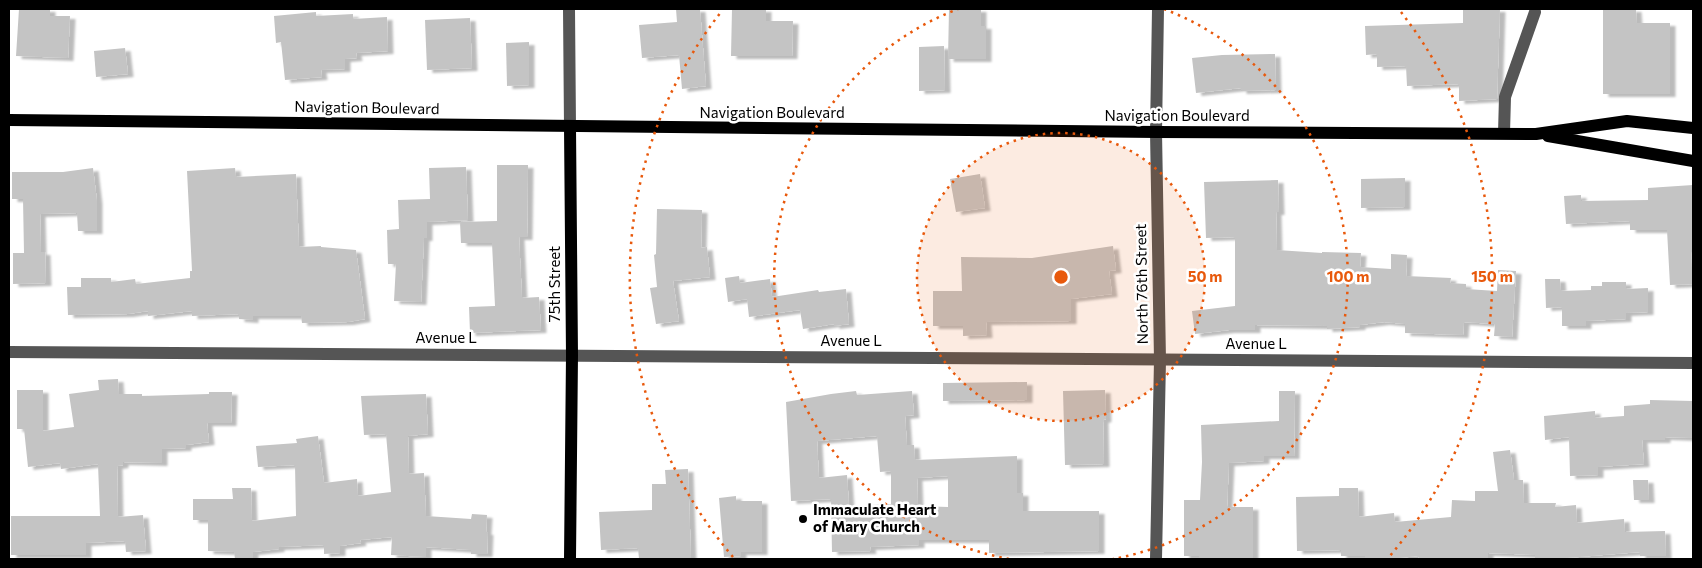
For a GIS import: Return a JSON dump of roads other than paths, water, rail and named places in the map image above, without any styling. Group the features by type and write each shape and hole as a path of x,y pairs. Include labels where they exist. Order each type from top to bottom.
{"main road":[{"name":"Navigation Boulevard","path":"9,120 570,127 1504,133 1536,134 1693,161"},
{"name":"Navigation Boulevard","path":"1536,134 1627,121 1693,128"},
{"name":"75th Street","path":"570,127 572,355 570,559"}],"street":[{"name":"75th Street","path":"569,9 570,127"},
{"name":"North 76th Street","path":"1156,559 1160,360 1156,132 1158,9"},
{"path":"1504,133 1505,97 1536,12"},
{"name":"Avenue L","path":"9,352 1693,363"}],"place":[{"name":"Immaculate Heart of Mary Church","path":"803,519"}]}
